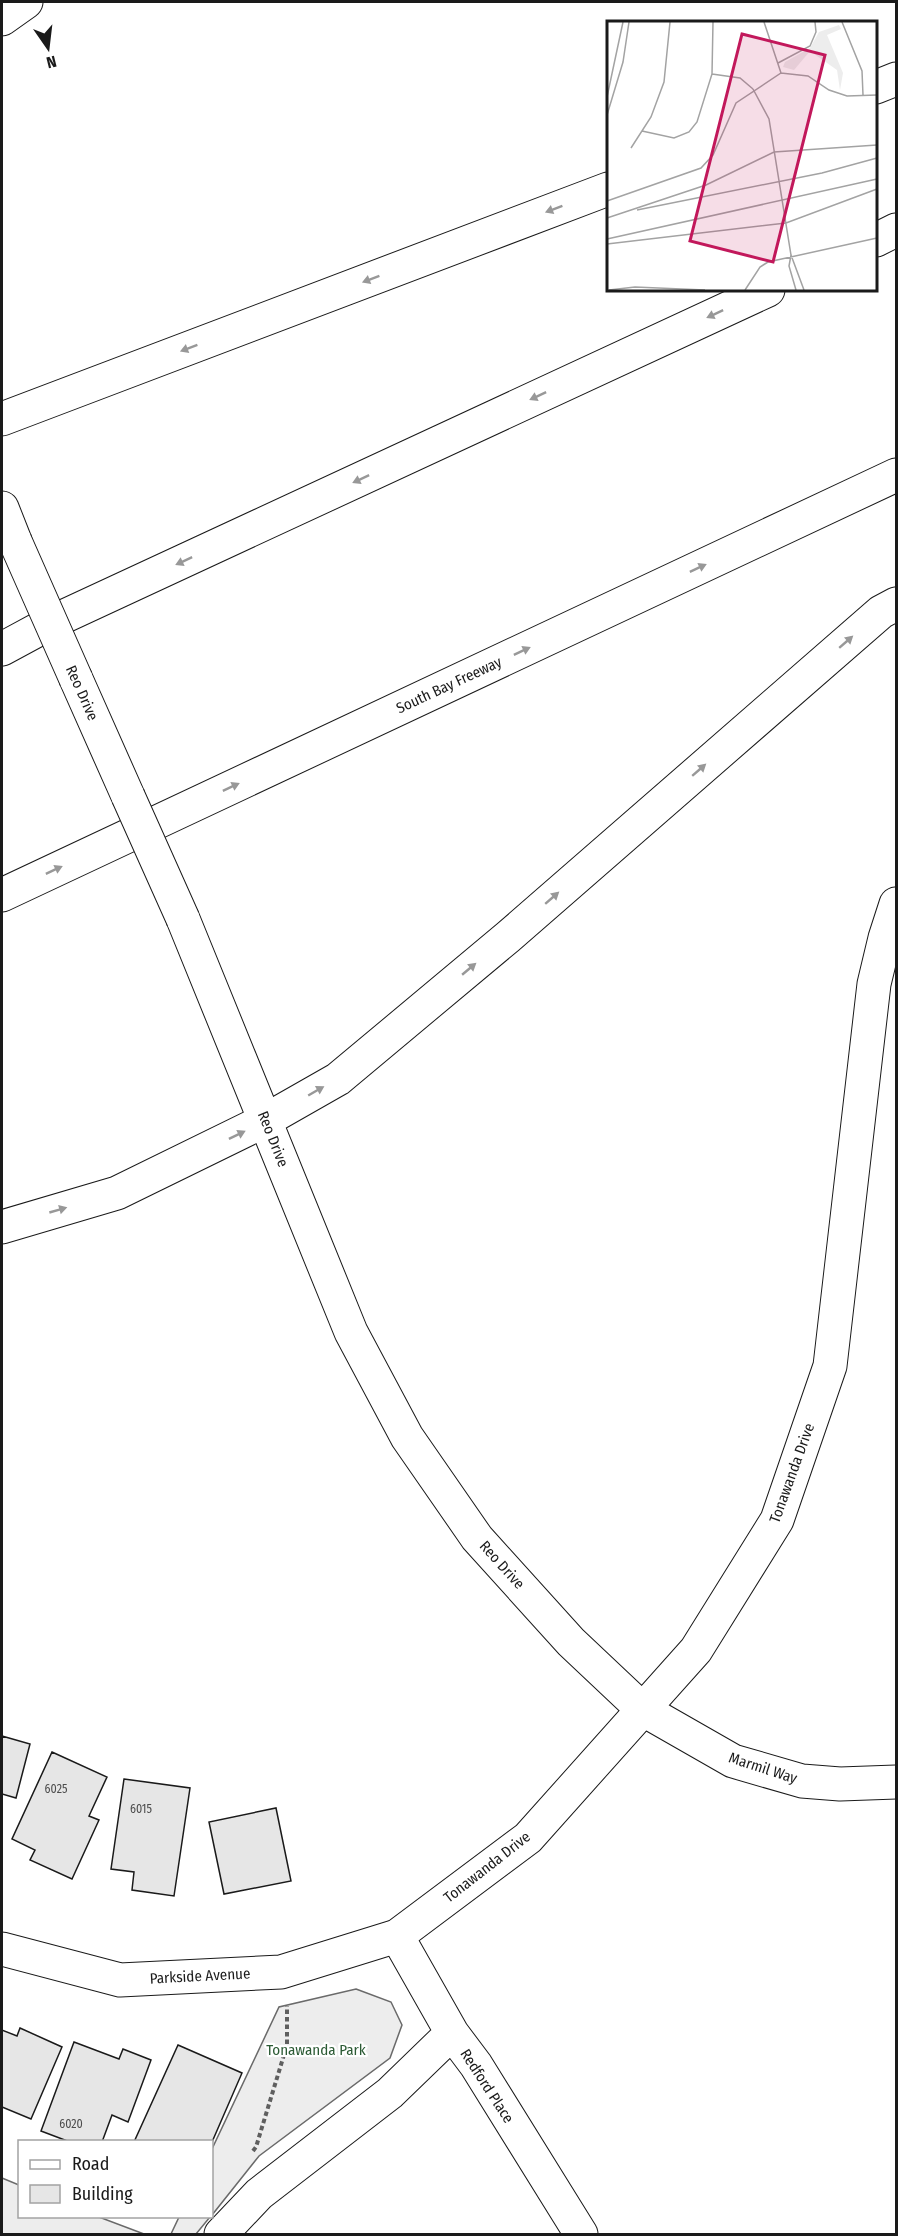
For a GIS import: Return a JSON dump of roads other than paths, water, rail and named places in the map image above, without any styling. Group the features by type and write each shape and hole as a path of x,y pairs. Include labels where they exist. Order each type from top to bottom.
{"main road":[{"path":"2,19 26,2"},
{"path":"877,87 897,79"},
{"path":"2,419 607,190"},
{"path":"877,240 897,230"},
{"path":"2,650 63,617 766,291"},
{"name":"South Bay Freeway","path":"2,895 897,476"},
{"name":"Reo Drive","path":"2,508 183,919 351,1332 407,1437 477,1538 571,1642 642,1709"},
{"path":"2,1227 117,1193 266,1120 338,1078 517,929 881,612 897,603"},
{"name":"Tonawanda Drive","path":"397,1936 528,1838 696,1650 777,1520 830,1366 874,984 885,938 897,904"},
{"name":"Marmil Way","path":"642,1709 733,1761 801,1781 840,1784 897,1782"},
{"name":"Parkside Avenue","path":"2,1949 120,1980 281,1972 397,1936"},
{"name":"Redford Place","path":"397,1936 452,2033 476,2066 581,2235"},
{"path":"221,2235 259,2194 390,2093 452,2033"}],"park label":[{"name":"Tonawanda Park","path":"316,2050"}]}
